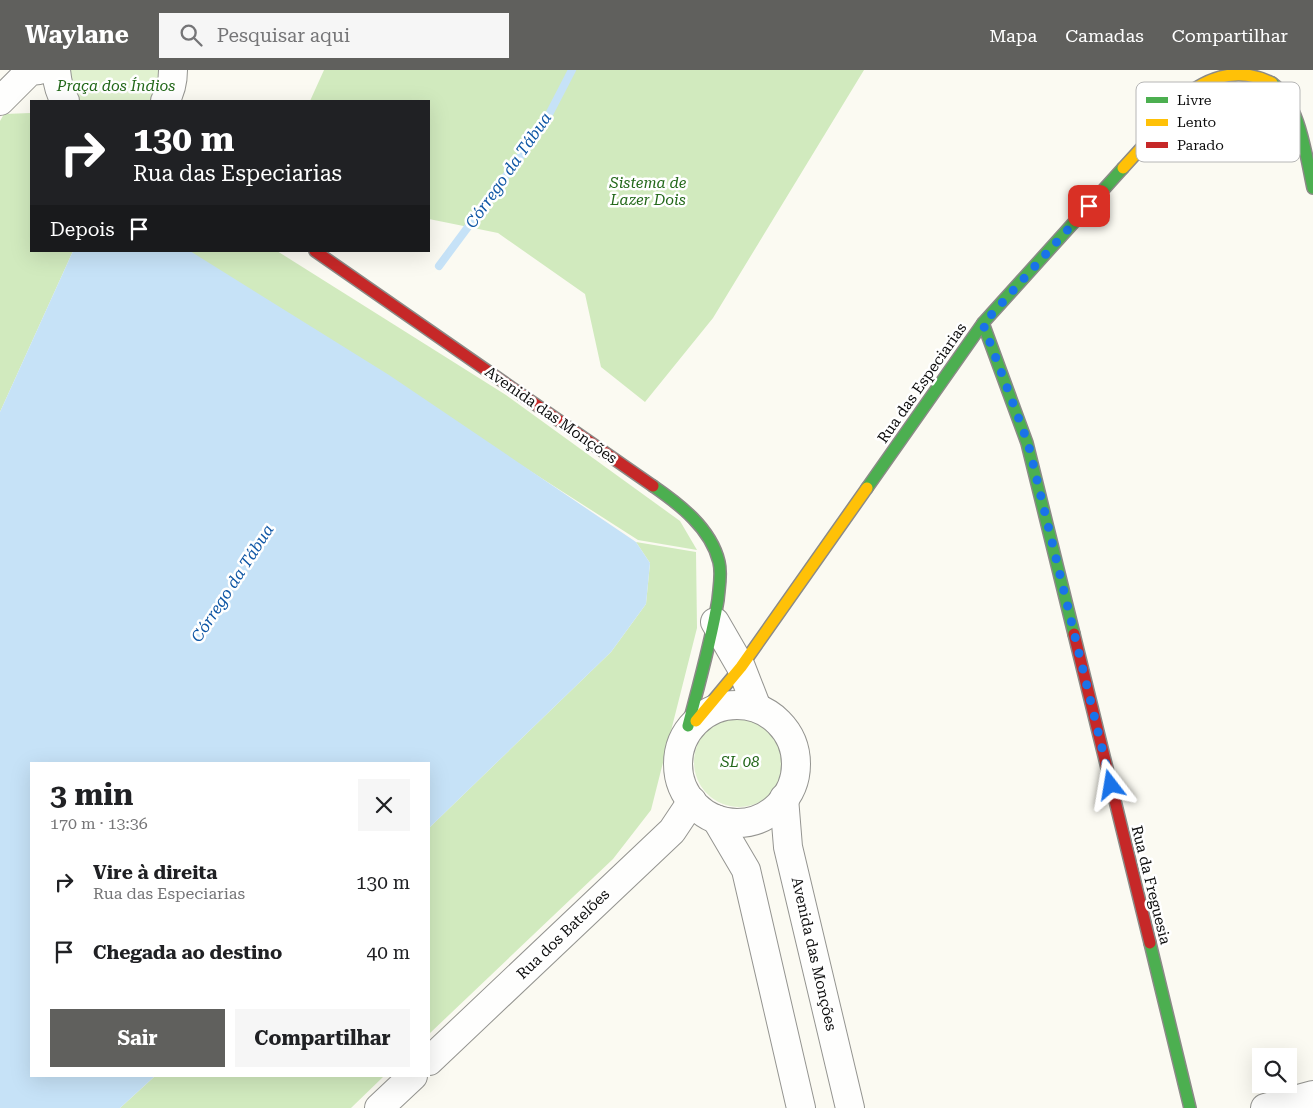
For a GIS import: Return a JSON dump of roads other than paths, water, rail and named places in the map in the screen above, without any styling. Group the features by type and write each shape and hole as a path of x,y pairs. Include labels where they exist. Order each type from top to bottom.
{"street":[{"path":"0,73 42,70 57,81 61,96 64,100"},
{"path":"0,101 42,70"},
{"path":"166,100 170,93 173,70"},
{"name":"Rua das Especiarias","path":"1205,82 1211,78 1232,72 1262,76 1270,82"},
{"name":"Rua das Especiarias","path":"1300,134 1313,188"},
{"name":"Rua das Especiarias","path":"691,727 741,667 983,324 1136,154"},
{"name":"Avenida das Monções","path":"316,252 679,504 698,524 713,545 720,561 721,573 715,622 691,727"},
{"name":"Rua da Freguesia","path":"983,324 1028,443 1190,1108"},
{"path":"715,622 741,667 757,708"},
{"path":"745,705 757,708 778,722 792,743 795,755 795,770 792,785 774,810 761,818 746,822 716,819 703,812 692,801 684,788 679,773 678,758 681,744 691,727 707,713 719,707 745,705"},
{"name":"Avenida das Monções","path":"784,798 788,847 850,1108"},
{"name":"Rua dos Batelões","path":"430,1060 672,831 692,801"},
{"path":"716,819 746,870 801,1108"},
{"path":"380,1108 412,1077"},
{"path":"1265,1108 1313,1095"}],"water":[{"path":"73,252 192,252 389,375 636,542 650,563 646,604 611,652 430,827 430,762 30,762 30,1077 154,1077 120,1108 0,1108 0,412"}],"waterway":[{"name":"Córrego da Tábua","path":"439,266 543,126 572,70"}],"park label":[{"name":"Praça dos Índios","path":"116,86"},
{"name":"Sistema de Lazer Dois","path":"648,192"},
{"name":"SL 08","path":"740,762"}]}
